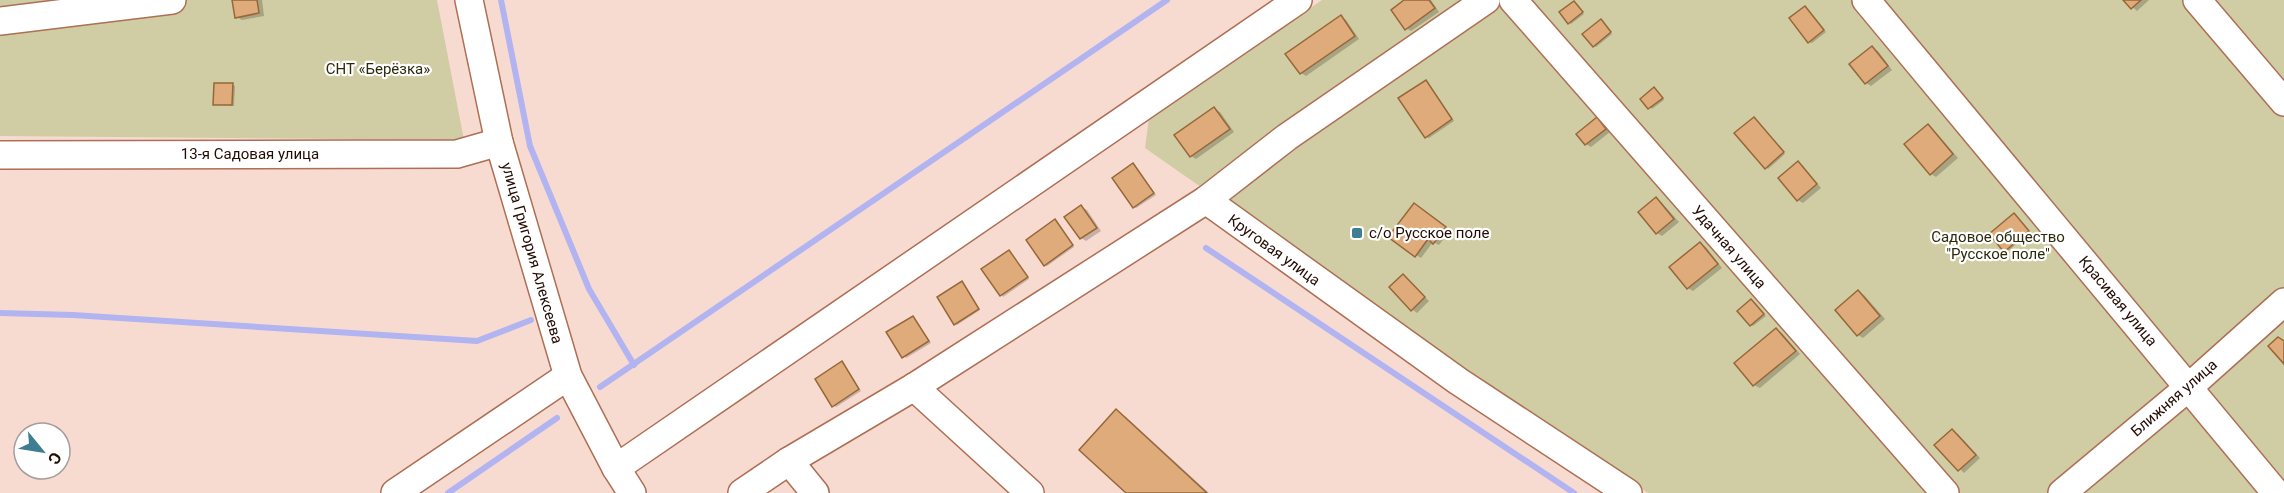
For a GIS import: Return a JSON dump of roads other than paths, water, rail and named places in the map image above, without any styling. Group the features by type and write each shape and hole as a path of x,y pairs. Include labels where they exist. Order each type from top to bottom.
{"street":[{"path":"0,21 172,0"},
{"name":"улица Григория Алексеева","path":"469,0 499,142 568,376 616,468 632,493"},
{"path":"616,468 1298,0"},
{"path":"742,493 789,461 914,387 1206,200 1287,137 1486,0"},
{"name":"Удачная улица","path":"1513,0 1945,493"},
{"name":"Красивая улица","path":"1866,0 2276,493"},
{"path":"2197,0 2284,102"},
{"name":"13-я Садовая улица","path":"0,155 457,154 499,142"},
{"name":"Круговая улица","path":"1206,200 1458,381 1628,493"},
{"name":"Ближняя улица","path":"2062,493 2189,387 2284,302"},
{"path":"395,493 568,376"},
{"path":"914,387 1030,493"},
{"path":"789,461 815,493"}],"waterway":[{"path":"501,0 530,146 589,289 634,365"},
{"path":"600,387 1167,0"},
{"path":"1206,248 1574,493"},
{"path":"0,313 73,315 477,341 531,320"},
{"path":"448,493 557,418"}],"place":[{"name":"с/о Русское поле","path":"1357,233"}],"park label":[{"name":"СНТ «Берёзка»","path":"378,69"},
{"name":"Садовое общество \"Русское поле\"","path":"1998,246"}]}
